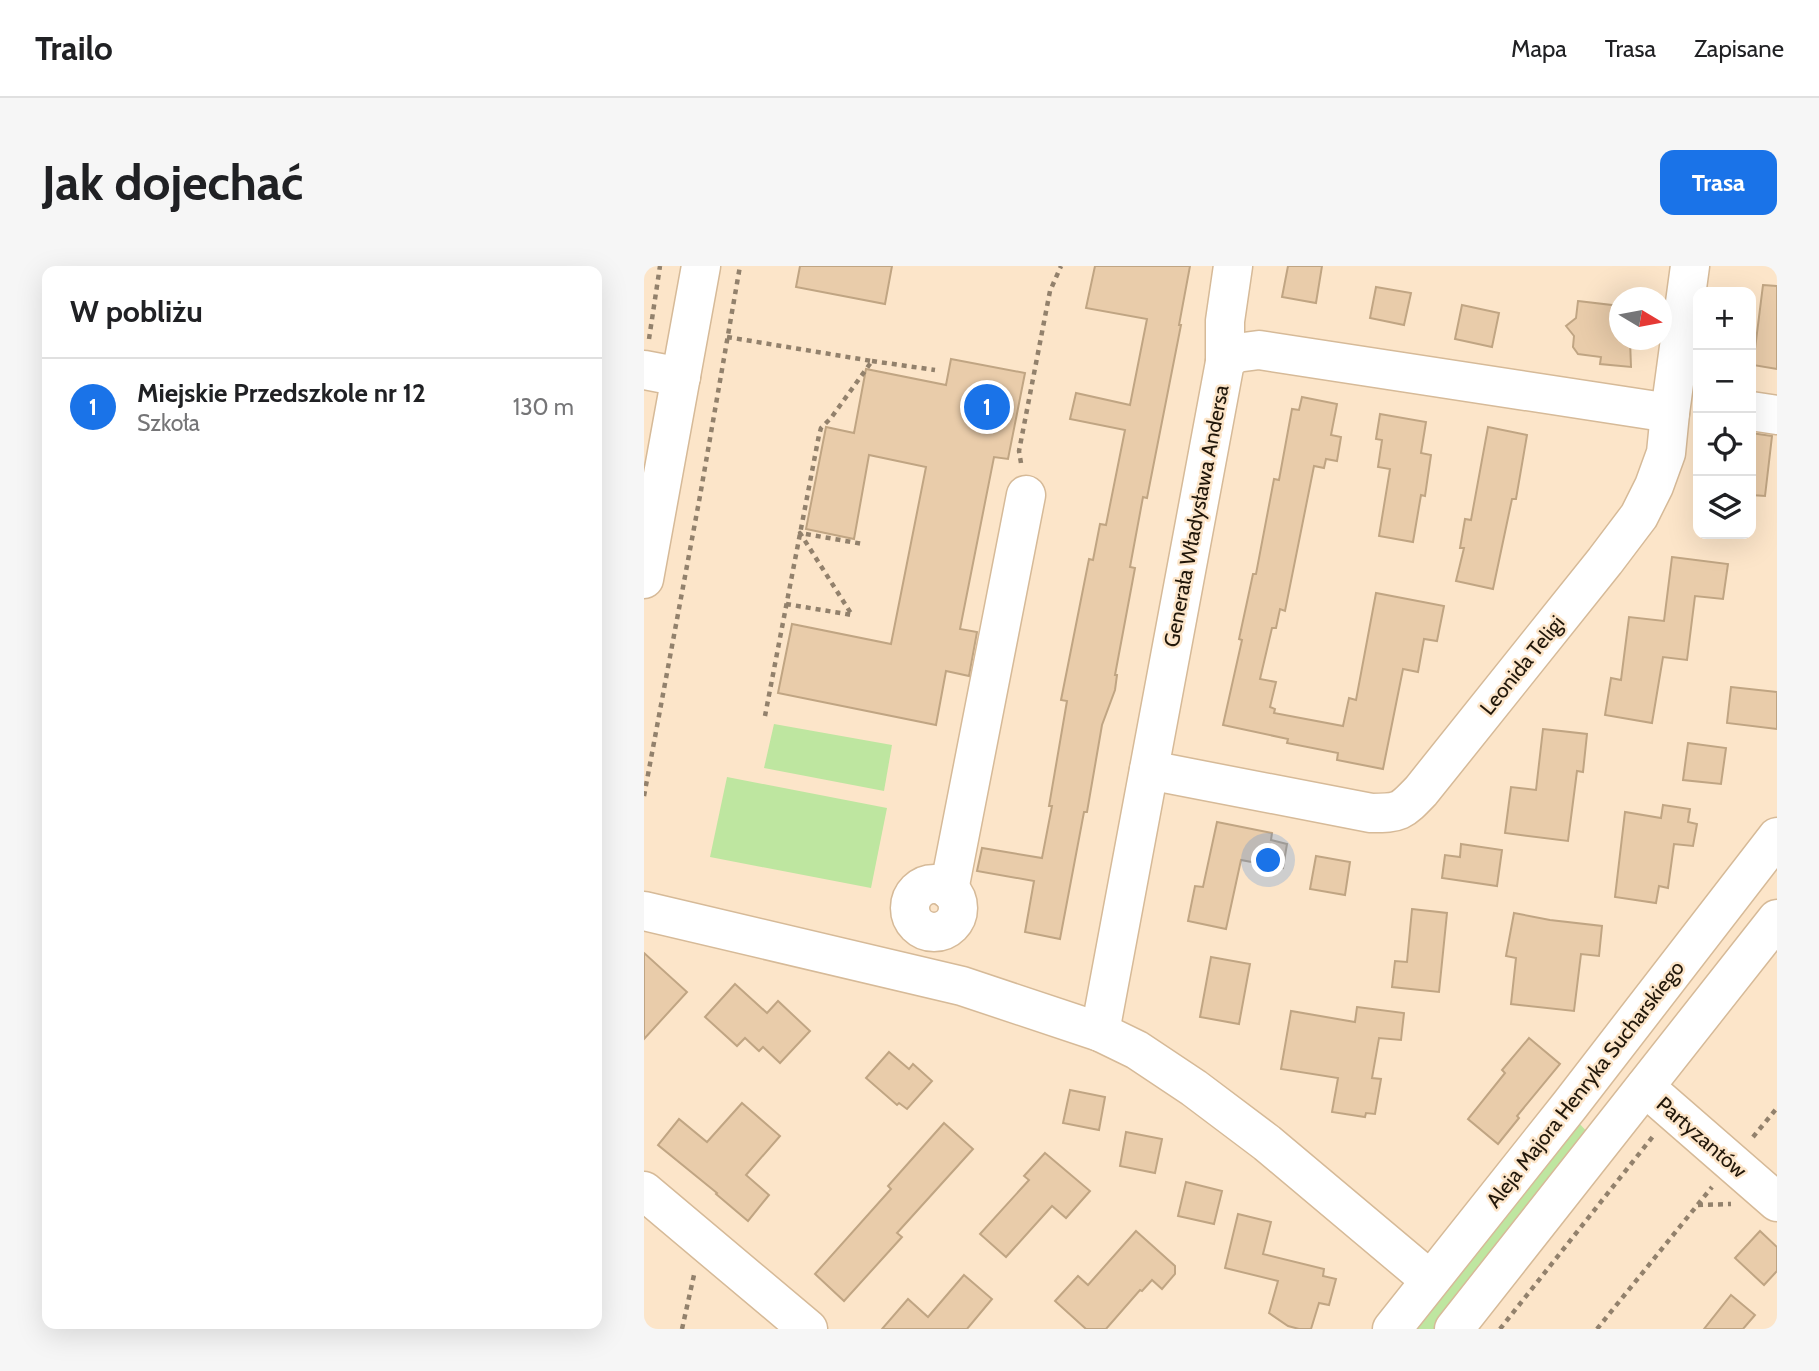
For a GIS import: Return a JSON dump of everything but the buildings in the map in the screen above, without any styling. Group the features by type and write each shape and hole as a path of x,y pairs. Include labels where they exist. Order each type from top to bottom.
{"street":[{"path":"644,579 701,266"},
{"path":"1225,362 1225,321 1233,266"},
{"name":"Leonida Teligi","path":"1149,769 1371,813 1403,810 1438,770 1639,516 1654,486 1680,405 1690,266"},
{"name":"Generała Władysława Andersa","path":"1100,1032 1225,362 1236,353 1259,350 1680,405"},
{"path":"646,357 681,377"},
{"path":"1756,412 1777,415"},
{"path":"928,978 939,931 931,932 916,924 910,909 911,901 920,888 927,885 936,884 949,890 1026,495"},
{"name":"Aleja Majora Henryka Sucharskiego","path":"1392,1329 1570,1105 1777,837"},
{"path":"644,911 975,990 1100,1032 1137,1050 1205,1096 1266,1143 1430,1280"},
{"path":"1454,1329 1777,919"},
{"name":"Partyzantów","path":"1665,982 1645,1087 1777,1202"},
{"path":"1570,1105 1645,1087"},
{"path":"644,1191 808,1329"}],"path":[{"path":"646,357 660,266"},
{"path":"644,796 740,266"},
{"path":"1026,495 1018,452 1050,291 1061,266"},
{"path":"727,337 934,370"},
{"path":"765,716 821,428 872,361"},
{"path":"800,533 863,544"},
{"path":"786,604 852,615 800,533"},
{"path":"1597,1329 1777,1108"},
{"path":"682,1329 695,1272"}],"green space":[{"path":"774,724 892,745 884,791 764,768"},
{"path":"727,777 887,808 871,888 710,857"},
{"path":"1578,1122 1589,1134 1435,1329 1411,1329"}],"place":[{"name":"Miejskie Przedszkole nr 12","path":"987,407"}]}
